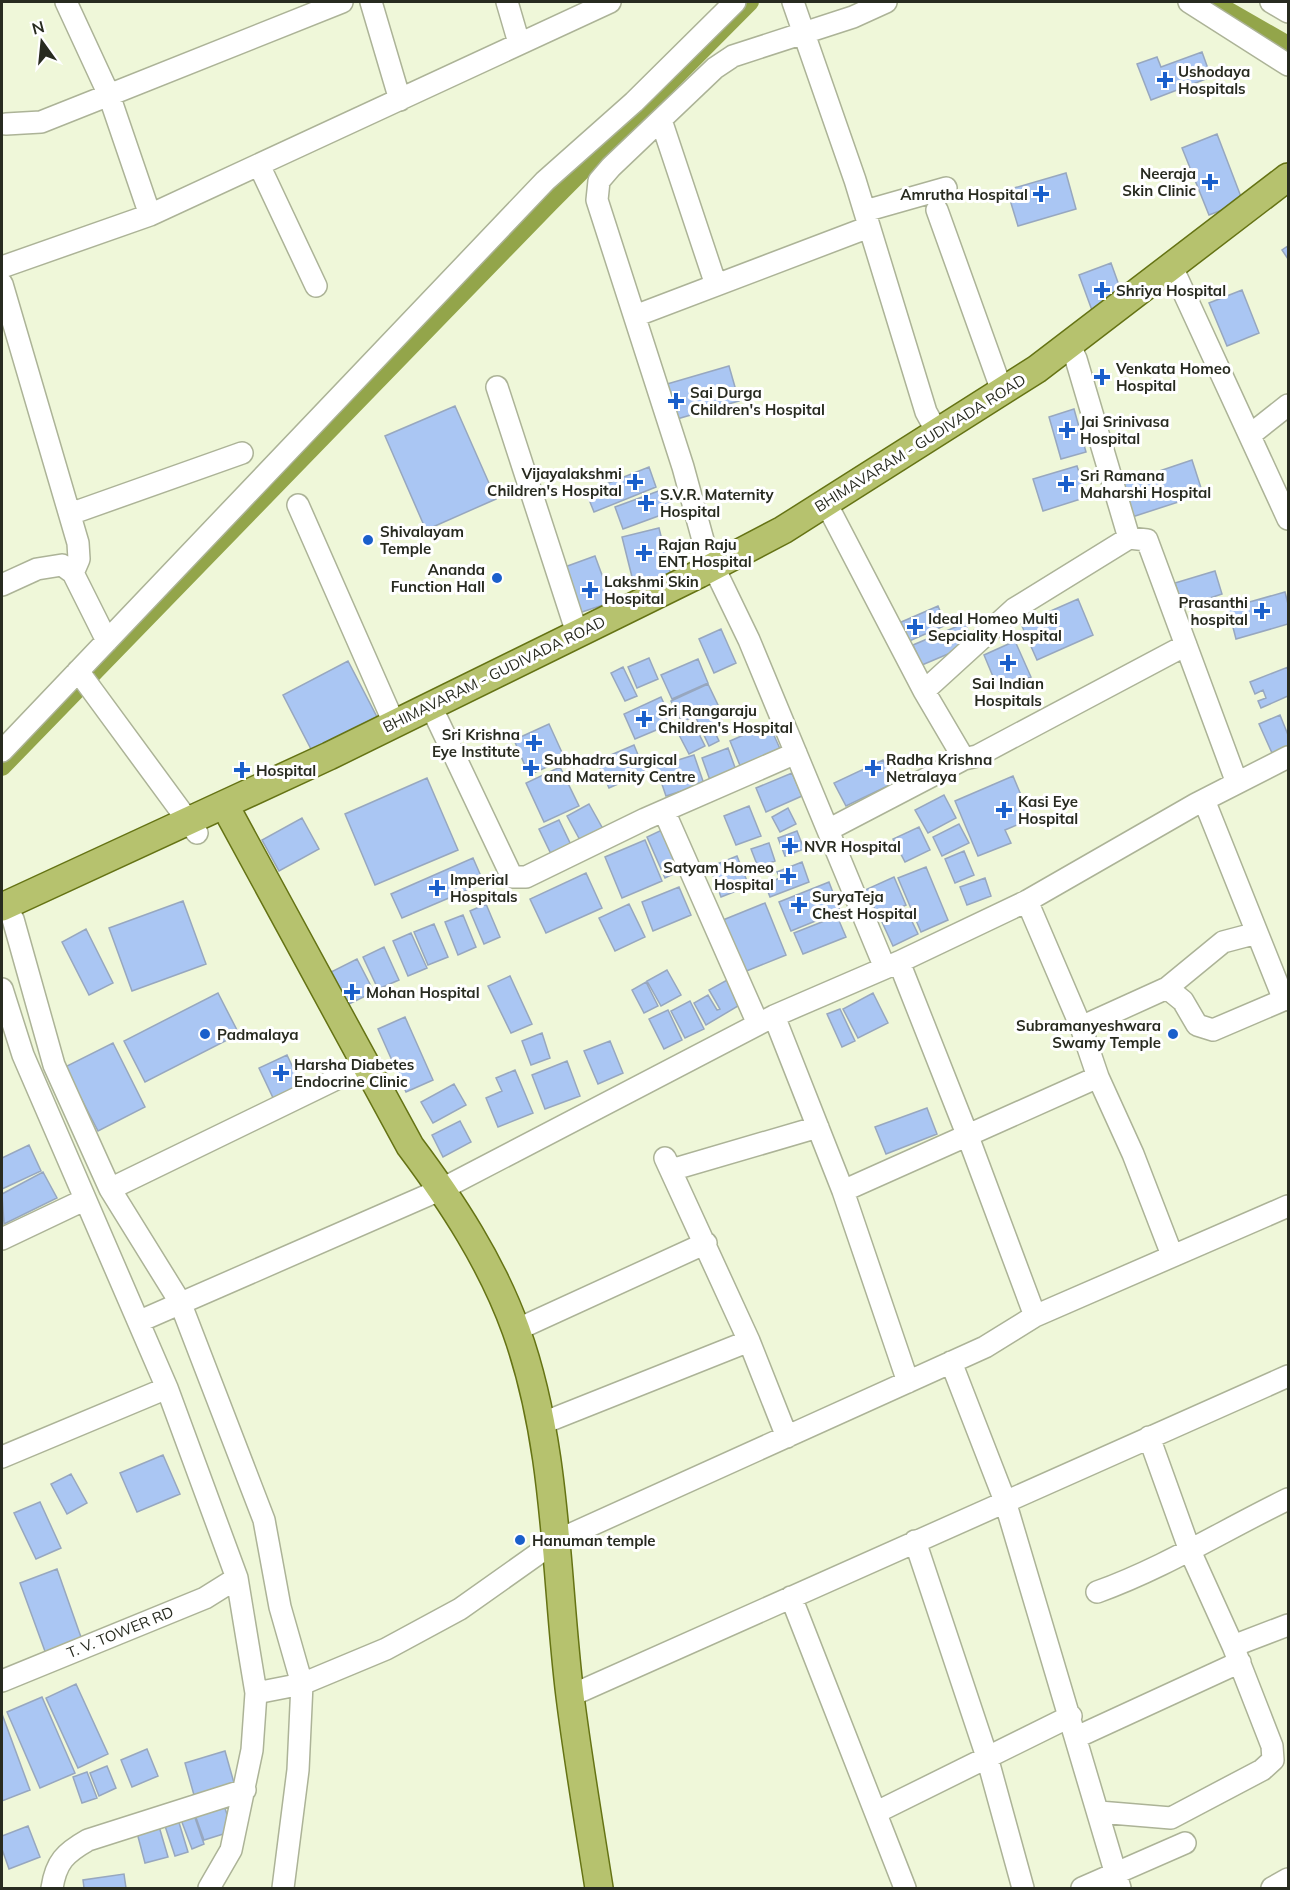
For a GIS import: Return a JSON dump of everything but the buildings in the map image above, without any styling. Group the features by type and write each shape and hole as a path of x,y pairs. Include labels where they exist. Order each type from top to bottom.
{"main road":[{"name":"BHIMAVARAM - GUDIVADA ROAD","path":"1176,274 1288,177"},
{"name":"BHIMAVARAM - GUDIVADA ROAD","path":"831,510 937,432 1002,391 1073,351 1176,274 1288,198"},
{"name":"BHIMAVARAM - GUDIVADA ROAD","path":"228,810 336,770 715,573 831,510 1046,382 1073,351"},
{"name":"BHIMAVARAM - GUDIVADA ROAD","path":"5,917 228,810 394,723 577,633 715,573"},
{"path":"228,810 410,1146 442,1189 490,1272 516,1330 543,1423 570,1696 599,1888"}],"street":[{"path":"66,2 109,95 150,216"},
{"path":"6,124 41,122 342,2"},
{"path":"371,2 400,100"},
{"path":"507,2 519,44"},
{"path":"2,267 150,216 610,2"},
{"path":"2,752 429,300 545,181 634,102 735,2"},
{"path":"793,2 867,219 926,412 937,432"},
{"path":"886,2 854,17 733,56 715,68 598,180 597,200 715,573 749,640 828,830 892,965 967,1134 1035,1316"},
{"path":"1189,2 1288,65"},
{"path":"1271,2 1288,12"},
{"path":"661,120 716,285"},
{"path":"575,156 598,180"},
{"path":"259,165 316,286"},
{"path":"635,316 716,285 867,219 946,188"},
{"path":"937,210 1002,391"},
{"path":"1176,274 1288,519"},
{"path":"2,284 79,550 79,559 73,573"},
{"path":"1073,351 1129,538"},
{"path":"497,387 577,633"},
{"path":"1250,435 1288,405"},
{"path":"69,514 242,453"},
{"path":"298,505 394,723"},
{"path":"831,510 924,691 964,759"},
{"path":"924,691 1014,609 1129,538 1147,540 1237,783"},
{"path":"2,585 37,569 62,565 73,573 106,641"},
{"path":"828,830 964,759 977,756 1186,645"},
{"path":"79,671 193,826"},
{"path":"437,719 512,877 526,877 664,811 796,753"},
{"path":"140,1321 442,1189 766,1020 892,965 1027,901 1204,800 1288,757"},
{"path":"1167,988 1183,1001 1197,1025 1213,1030 1286,999 1204,800"},
{"path":"664,811 818,1127 843,1191 908,1382"},
{"path":"1027,901 1081,1027 1098,1077 1133,1154 1172,1255"},
{"path":"5,917 54,1065 110,1189 180,1302 264,1520 280,1607 302,1684 298,1770 283,1888"},
{"path":"1081,1027 1167,988 1224,942 1257,933"},
{"path":"2,989 23,1055 84,1200 140,1321 167,1388 237,1578 256,1693 252,1750 231,1850 210,1888"},
{"path":"110,1189 365,1065"},
{"path":"843,1191 1098,1077"},
{"path":"787,1437 749,1341 668,1164 818,1127"},
{"path":"2,1239 84,1200"},
{"path":"256,1693 302,1684 386,1649 460,1609 556,1541 985,1347 1035,1316 1288,1206"},
{"path":"516,1330 706,1243"},
{"path":"543,1423 749,1341"},
{"path":"951,1362 1005,1501 1071,1716 1118,1881"},
{"path":"570,1696 1288,1376"},
{"path":"2,1457 167,1388"},
{"path":"1099,1812 1171,1818 1262,1770 1281,1757 1272,1746 1236,1654 1190,1551 1149,1437"},
{"path":"1097,1592 1127,1581 1190,1551 1288,1499"},
{"path":"915,1541 987,1757 1023,1888"},
{"name":"T. V. TOWER RD","path":"2,1681 205,1598 237,1578"},
{"path":"791,1597 877,1812 904,1888"},
{"path":"1077,1737 1288,1625"},
{"path":"877,1812 1071,1716"},
{"path":"52,1888 54,1873 67,1852 88,1840 245,1790"},
{"path":"1082,1888 1118,1881 1185,1843"},
{"path":"1272,1888 1288,1879"}],"waterway":[{"path":"2,767 549,204 750,2"},
{"path":"1213,2 1288,45"}],"place":[{"name":"Ushodaya Hospitals","path":"1165,80"},
{"name":"Neeraja Skin Clinic","path":"1210,182"},
{"name":"Amrutha Hospital","path":"1041,194"},
{"name":"Shriya Hospital","path":"1102,290"},
{"name":"Venkata Homeo Hospital","path":"1102,377"},
{"name":"Sai Durga Children's Hospital","path":"676,401"},
{"name":"Jai Srinivasa Hospital","path":"1067,430"},
{"name":"Vijayalakshmi Children's Hospital","path":"635,482"},
{"name":"Sri Ramana Maharshi Hospital","path":"1066,484"},
{"name":"S.V.R. Maternity Hospital","path":"646,503"},
{"name":"Shivalayam Temple","path":"368,540"},
{"name":"Rajan Raju ENT Hospital","path":"644,553"},
{"name":"Ananda Function Hall","path":"497,578"},
{"name":"Lakshmi Skin Hospital","path":"590,590"},
{"name":"Prasanthi hospital","path":"1262,611"},
{"name":"Ideal Homeo Multi Sepciality Hospital","path":"915,627"},
{"name":"Sai Indian Hospitals","path":"1008,663"},
{"name":"Sri Rangaraju Children's Hospital","path":"644,719"},
{"name":"Sri Krishna Eye Institute","path":"534,743"},
{"name":"Subhadra Surgical and Maternity Centre","path":"531,768"},
{"name":"Radha Krishna Netralaya","path":"873,768"},
{"name":"Hospital","path":"242,770"},
{"name":"Kasi Eye Hospital","path":"1004,810"},
{"name":"NVR Hospital","path":"790,846"},
{"name":"Satyam Homeo Hospital","path":"788,876"},
{"name":"Imperial Hospitals","path":"437,888"},
{"name":"SuryaTeja Chest Hospital","path":"799,905"},
{"name":"Mohan Hospital","path":"352,992"},
{"name":"Padmalaya","path":"205,1034"},
{"name":"Subramanyeshwara Swamy Temple","path":"1173,1034"},
{"name":"Harsha Diabetes Endocrine Clinic","path":"281,1073"},
{"name":"Hanuman temple","path":"520,1540"}]}
